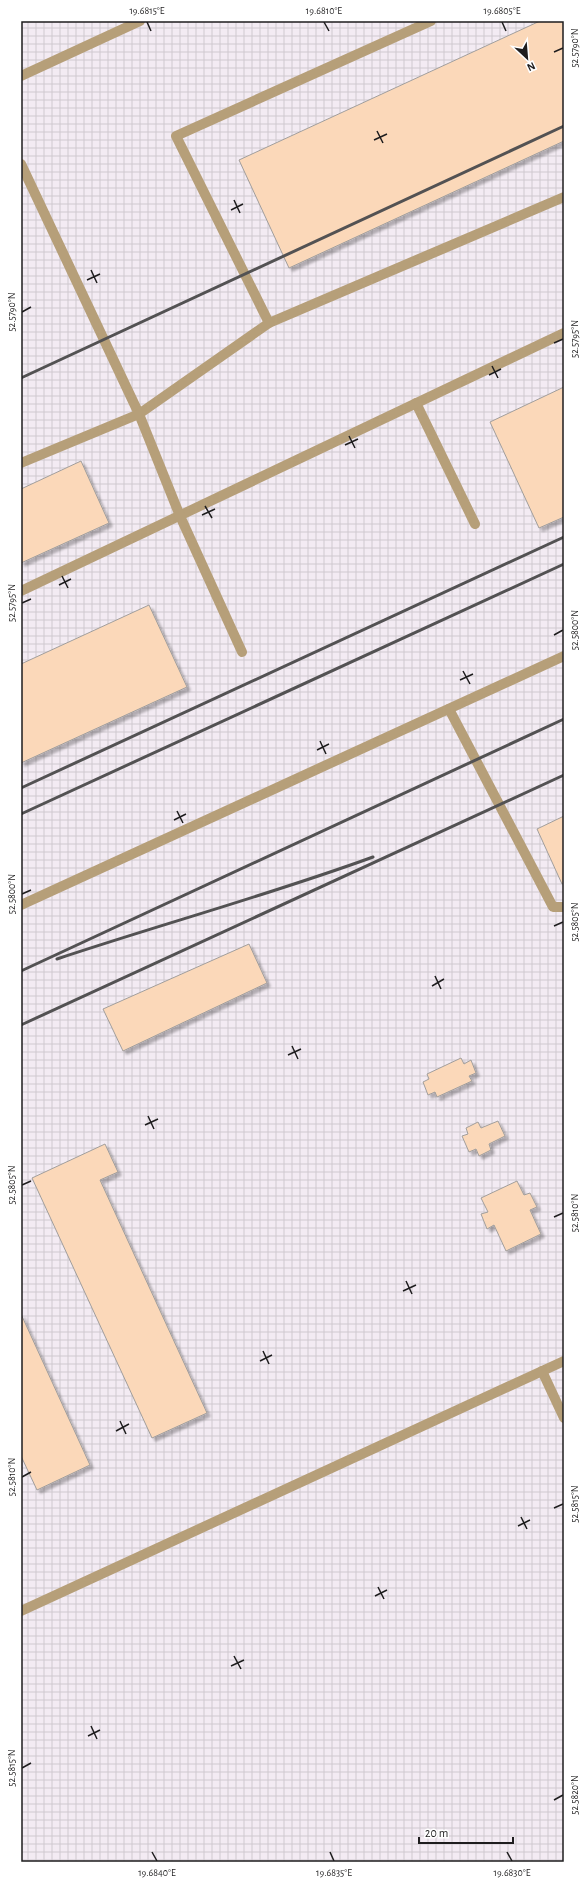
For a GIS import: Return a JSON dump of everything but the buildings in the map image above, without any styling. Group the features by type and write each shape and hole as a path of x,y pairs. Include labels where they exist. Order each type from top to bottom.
{"lane":[{"path":"21,76 140,21"},
{"path":"269,323 176,136 431,21"},
{"path":"22,168 139,414 180,516 242,652"},
{"path":"21,463 139,414 269,323 564,197"},
{"path":"21,591 564,333"},
{"path":"416,403 475,524"},
{"path":"21,905 564,656"},
{"path":"449,709 553,907 564,907"},
{"path":"21,1611 564,1361"},
{"path":"542,1371 564,1418"}],"shaded area":[{"path":"21,21 564,21 564,1862 21,1862"}],"railway":[{"path":"21,378 564,126"},
{"path":"21,788 564,537"},
{"path":"21,814 564,564"},
{"path":"21,971 564,719"},
{"path":"21,1025 564,775"},
{"path":"57,959 295,884 373,857"}]}
